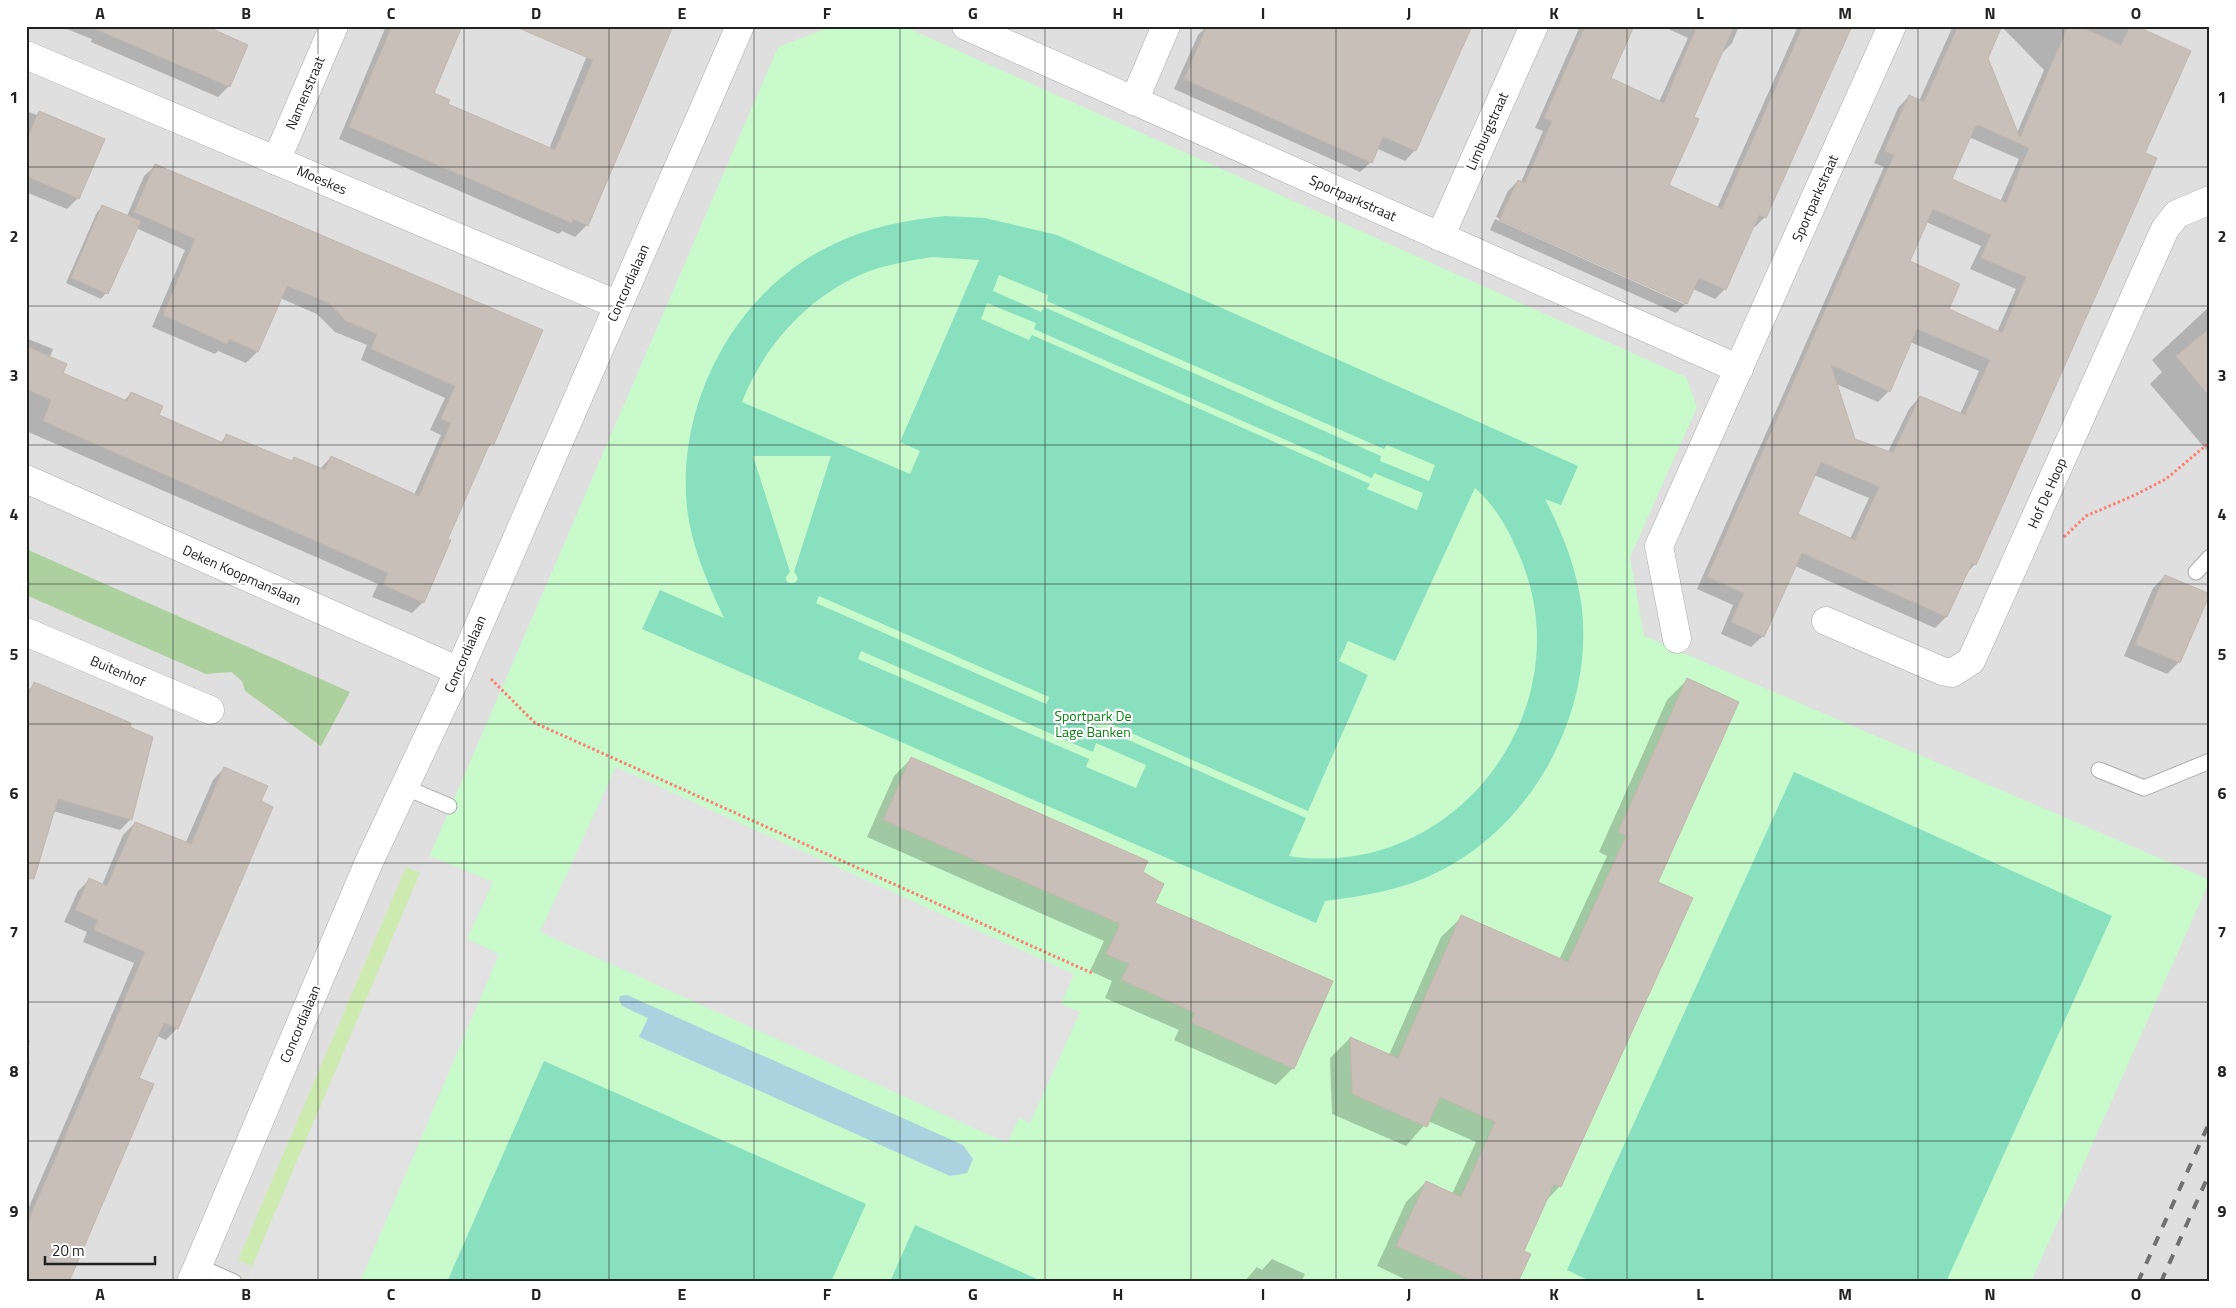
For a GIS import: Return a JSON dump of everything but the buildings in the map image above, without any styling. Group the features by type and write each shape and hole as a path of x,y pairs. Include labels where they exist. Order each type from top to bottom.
{"street":[{"name":"Namenstraat","path":"276,160 334,26"},
{"name":"Concordialaan","path":"194,1274 369,862 460,667 740,26"},
{"name":"Sportparkstraat","path":"966,26 1739,369"},
{"path":"1134,101 1166,26"},
{"name":"Limburgstraat","path":"1440,236 1534,26"},
{"name":"Sportparkstraat","path":"1677,639 1660,546 1892,26"},
{"name":"Moeskes","path":"26,55 618,305"},
{"name":"Hof De Hoop","path":"1826,621 1942,671 1952,673 1971,661 2165,229 2177,214 2210,200"},
{"name":"Deken Koopmanslaan","path":"26,479 460,667"},
{"name":"Buitenhof","path":"26,632 210,710"}],"lane":[{"path":"2196,572 2210,557"},
{"path":"2099,770 2144,788 2210,761"},
{"path":"404,787 449,806"},
{"path":"194,1274 234,1282"}],"path":[{"path":"2059,545 2064,537 2086,516 2151,488 2178,469 2210,442"},
{"path":"460,667 486,674 535,723 1094,974"}],"shaded area":[{"path":"26,26 2210,26 2210,1282 26,1282"},
{"path":"616,767 1074,974 1061,1004 1080,1012 1030,1123 1019,1118 1007,1143 540,932"},
{"path":"428,855 493,882 467,939 499,954 360,1282 246,1282"}],"green space":[{"name":"Sportpark De Lage Banken","path":"833,26 903,26 1686,377 1697,407 1630,557 1644,636 2210,880 2031,1282 246,1282 778,47"},
{"path":"945,216 985,218 1057,235 1578,466 1561,505 1545,499 1558,525 1568,552 1580,594 1583,649 1578,688 1566,726 1550,762 1528,796 1502,826 1472,852 1424,878 1397,888 1325,901 1316,923 642,629 660,590 724,618 706,578 692,537 687,508 686,468 692,429 703,390 719,354 741,320 767,290 798,265 832,245 873,229","holes":["932,257 979,260 900,442 920,451 910,474 742,402 762,362 789,326 805,311 842,284 862,274 887,266","999,275 1048,295 1047,301 1384,449 1387,445 1435,465 1429,481 1380,461 1381,456 1044,307 1041,312 993,291","987,303 1036,323 1034,329 1372,478 1374,473 1423,493 1417,510 1367,489 1370,484 1032,335 1029,340 981,319","753,456 831,456 794,572 798,578 796,582 792,583 787,582 786,577 790,572","1475,488 1489,502 1501,520 1512,538 1520,557 1536,615 1535,672 1519,725 1491,773 1452,813 1404,842 1349,857 1289,856 1306,818 1092,724 1095,717 1308,811 1368,675 1339,661 1348,641 1395,661","819,596 1049,697 1046,704 816,603","861,651 1093,752 1096,743 1146,765 1136,788 1086,767 1089,759 858,659"]},
{"path":"26,549 350,692 321,746 245,691 242,681 231,672 206,674 26,595"},
{"path":"1794,772 2112,916 1946,1282 1592,1282 1567,1270"},
{"path":"406,867 420,873 252,1266 238,1260"},
{"path":"544,1061 866,1204 831,1282 447,1282"},
{"path":"915,1225 1044,1282 890,1282"}],"water":[{"path":"627,995 963,1145 973,1159 967,1173 950,1176 639,1037 648,1018 622,1006 619,999 620,996"}],"railway":[{"path":"2138,1282 2210,1121"},
{"path":"2161,1282 2210,1172"}]}
